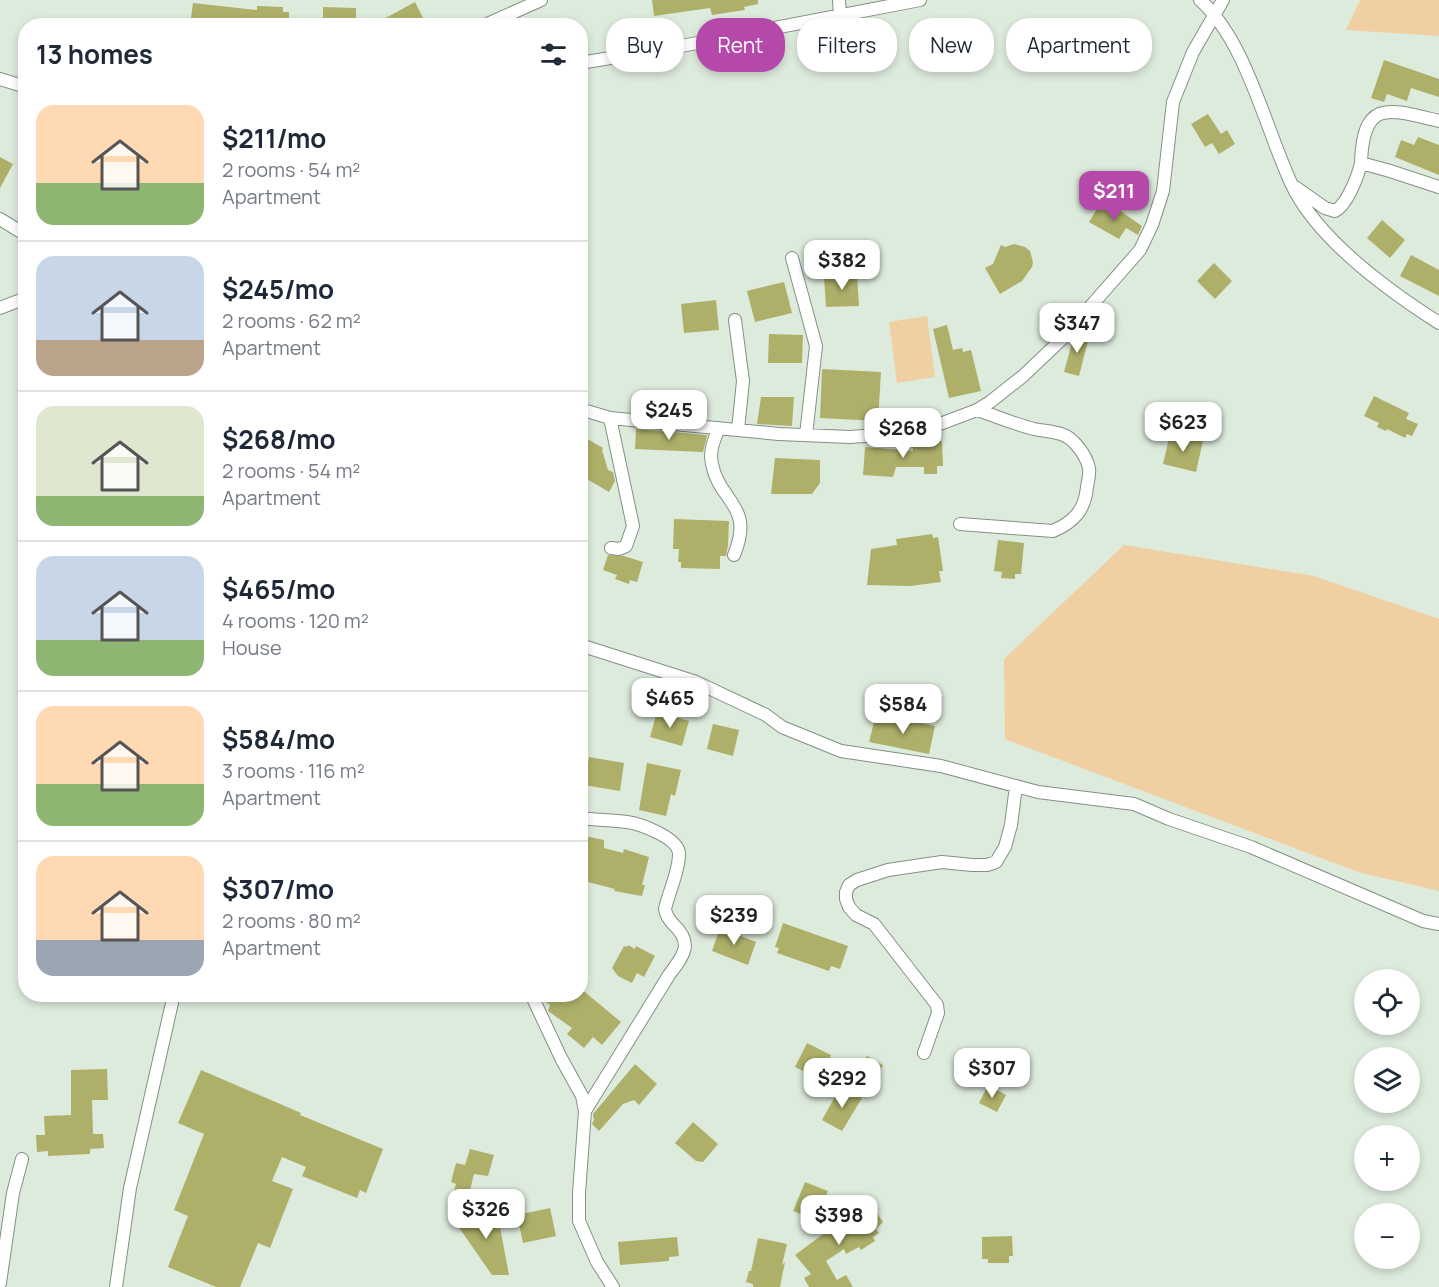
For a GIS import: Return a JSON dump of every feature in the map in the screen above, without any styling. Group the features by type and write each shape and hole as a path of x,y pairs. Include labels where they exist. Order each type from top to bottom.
{"street":[{"path":"501,18 541,0"},
{"path":"839,0 840,16"},
{"path":"588,62 920,0"},
{"path":"1200,0 1215,14 1224,27 1240,60 1291,185 1308,213 1369,273 1403,300 1439,323"},
{"path":"588,411 610,418 738,430 850,437 891,434 940,424 977,410 990,402 1023,376 1062,339 1140,250 1152,225 1163,191 1173,102 1193,52 1223,0"},
{"path":"0,79 18,85"},
{"path":"1291,185 1325,208 1335,211 1339,209 1353,185 1361,163 1361,147 1365,129 1377,115 1395,110 1439,121"},
{"path":"1361,163 1439,187"},
{"path":"0,219 18,230"},
{"path":"792,258 816,346 806,435"},
{"path":"0,308 18,301"},
{"path":"735,320 743,381 738,430"},
{"path":"960,524 1053,531 1067,525 1078,515 1085,501 1087,490 1089,469 1073,441 1063,434 1034,429 977,410"},
{"path":"610,418 633,526 626,546 619,549 611,548"},
{"path":"719,428 712,445 711,463 717,480 737,509 740,526 734,555"},
{"path":"588,648 696,682 766,715 782,727 841,751 941,765 1038,792 1134,804 1251,848 1423,921 1439,924"},
{"path":"924,1053 938,1013 937,1005 873,924 856,915 849,907 846,891 849,885 857,880 888,870 942,862 980,865 996,862 1005,847 1011,825 1016,786"},
{"path":"585,1111 685,951 684,934 666,915 665,909 678,861 677,846 670,838 630,822 588,819"},
{"path":"535,1002 582,1096 585,1111 579,1221 597,1262 614,1287"},
{"path":"116,1287 130,1188 172,1003"},
{"path":"0,1283 13,1193 22,1159"}],"shaded area":[{"path":"1360,0 1439,0 1439,36 1346,30"},
{"path":"927,316 935,377 897,383 889,322"},
{"path":"1124,545 1314,576 1439,619 1439,891 1358,872 1005,739 1004,659"}],"building":[{"path":"652,0 758,0 758,4 744,7 745,10 712,15 710,8 654,16"},
{"path":"415,2 423,18 386,18"},
{"path":"193,3 257,10 257,6 283,7 283,12 289,12 289,18 191,18"},
{"path":"323,7 356,8 356,18 323,18"},
{"path":"1384,60 1439,79 1439,97 1411,88 1407,101 1387,94 1384,102 1371,98"},
{"path":"1208,114 1221,134 1227,130 1235,144 1219,154 1212,143 1205,147 1191,124"},
{"path":"1418,137 1439,145 1439,175 1395,157 1401,140 1414,145"},
{"path":"0,157 13,164 0,188"},
{"path":"1100,204 1117,214 1119,210 1142,226 1138,235 1126,228 1119,239 1089,222"},
{"path":"1382,220 1405,240 1390,258 1367,238"},
{"path":"1014,244 1030,251 1032,267 1022,281 1000,294 985,268 993,264 1001,245 1005,247"},
{"path":"1411,255 1439,270 1439,296 1400,276"},
{"path":"1214,263 1232,281 1215,299 1197,281"},
{"path":"857,274 859,306 826,307 824,276"},
{"path":"784,282 792,313 755,322 747,291"},
{"path":"716,300 719,330 684,333 681,304"},
{"path":"947,325 953,350 962,348 963,352 971,350 981,391 949,398 933,329"},
{"path":"1080,331 1090,333 1079,376 1064,372 1073,339"},
{"path":"769,334 803,335 802,363 768,363"},
{"path":"822,369 881,372 878,421 820,418"},
{"path":"1374,396 1409,413 1406,419 1418,424 1412,436 1407,434 1405,438 1387,429 1386,431 1377,427 1379,423 1364,416"},
{"path":"761,397 794,397 792,426 757,424"},
{"path":"636,429 707,436 703,452 635,449"},
{"path":"1170,434 1203,441 1196,472 1163,464"},
{"path":"588,439 603,448 608,470 613,472 615,481 609,492 588,480"},
{"path":"942,441 943,466 937,466 937,474 924,474 924,467 896,467 893,477 863,475 865,447 913,451 912,442"},
{"path":"775,458 820,460 820,483 812,494 771,494"},
{"path":"674,519 729,521 726,556 720,556 720,569 681,568 681,562 678,562 679,549 673,549"},
{"path":"932,534 933,538 938,537 943,571 939,571 941,582 910,586 867,585 871,549 897,545 896,539"},
{"path":"998,540 1024,543 1021,574 1015,574 1015,579 1001,578 1002,572 994,571"},
{"path":"608,555 624,556 643,562 637,582 630,580 629,584 615,579 617,575 603,570"},
{"path":"657,712 689,721 682,746 650,737"},
{"path":"892,717 935,726 929,754 869,742 875,718 891,721"},
{"path":"713,724 739,730 733,756 707,749"},
{"path":"589,757 624,763 620,791 588,786"},
{"path":"647,763 681,770 675,796 671,794 666,816 639,810"},
{"path":"588,837 604,840 604,848 623,853 624,849 649,857 642,885 645,885 642,896 614,891 615,889 588,882"},
{"path":"783,923 848,946 840,969 831,966 829,971 777,953 779,948 775,947"},
{"path":"720,928 756,942 748,965 712,951"},
{"path":"628,945 635,949 636,946 655,956 644,977 637,973 632,983 618,976 612,968 624,946"},
{"path":"588,995 621,1022 602,1045 593,1037 584,1048 567,1034 572,1028 548,1011 550,1005 546,1002 588,1002"},
{"path":"807,1043 831,1055 826,1066 830,1068 823,1081 795,1067"},
{"path":"867,1056 883,1065 878,1074 862,1065"},
{"path":"635,1064 657,1084 639,1105 634,1100 623,1104 599,1131 592,1124 593,1114"},
{"path":"107,1069 108,1100 92,1100 93,1134 103,1134 104,1148 90,1149 90,1154 48,1156 48,1151 37,1152 36,1135 45,1135 44,1116 71,1115 71,1070"},
{"path":"201,1070 301,1113 300,1115 383,1149 366,1193 360,1190 357,1198 302,1176 306,1167 282,1157 272,1181 293,1189 270,1248 258,1243 240,1287 216,1287 168,1267 188,1216 174,1210 204,1134 178,1123"},
{"path":"988,1085 1006,1095 997,1112 979,1103"},
{"path":"841,1086 862,1098 842,1131 822,1120"},
{"path":"693,1122 718,1144 703,1162 696,1161 675,1143"},
{"path":"470,1149 494,1155 488,1176 474,1174 469,1194 454,1191 456,1184 451,1182 456,1163 465,1165"},
{"path":"805,1182 828,1191 821,1206 815,1203 809,1217 793,1211"},
{"path":"870,1203 883,1222 876,1229 879,1233 873,1237 875,1241 861,1250 859,1247 846,1254 844,1249 826,1261 837,1280 846,1275 853,1287 809,1287 804,1278 811,1274 795,1255 834,1226 833,1224"},
{"path":"550,1208 556,1236 523,1243 517,1215"},
{"path":"497,1211 509,1275 492,1275 453,1219"},
{"path":"1012,1236 1013,1256 1009,1256 1009,1263 988,1263 988,1259 982,1259 982,1237"},
{"path":"677,1237 679,1256 669,1257 669,1261 620,1265 618,1242"},
{"path":"758,1238 787,1244 780,1287 753,1287 753,1284 746,1282 749,1271 751,1271"}]}
